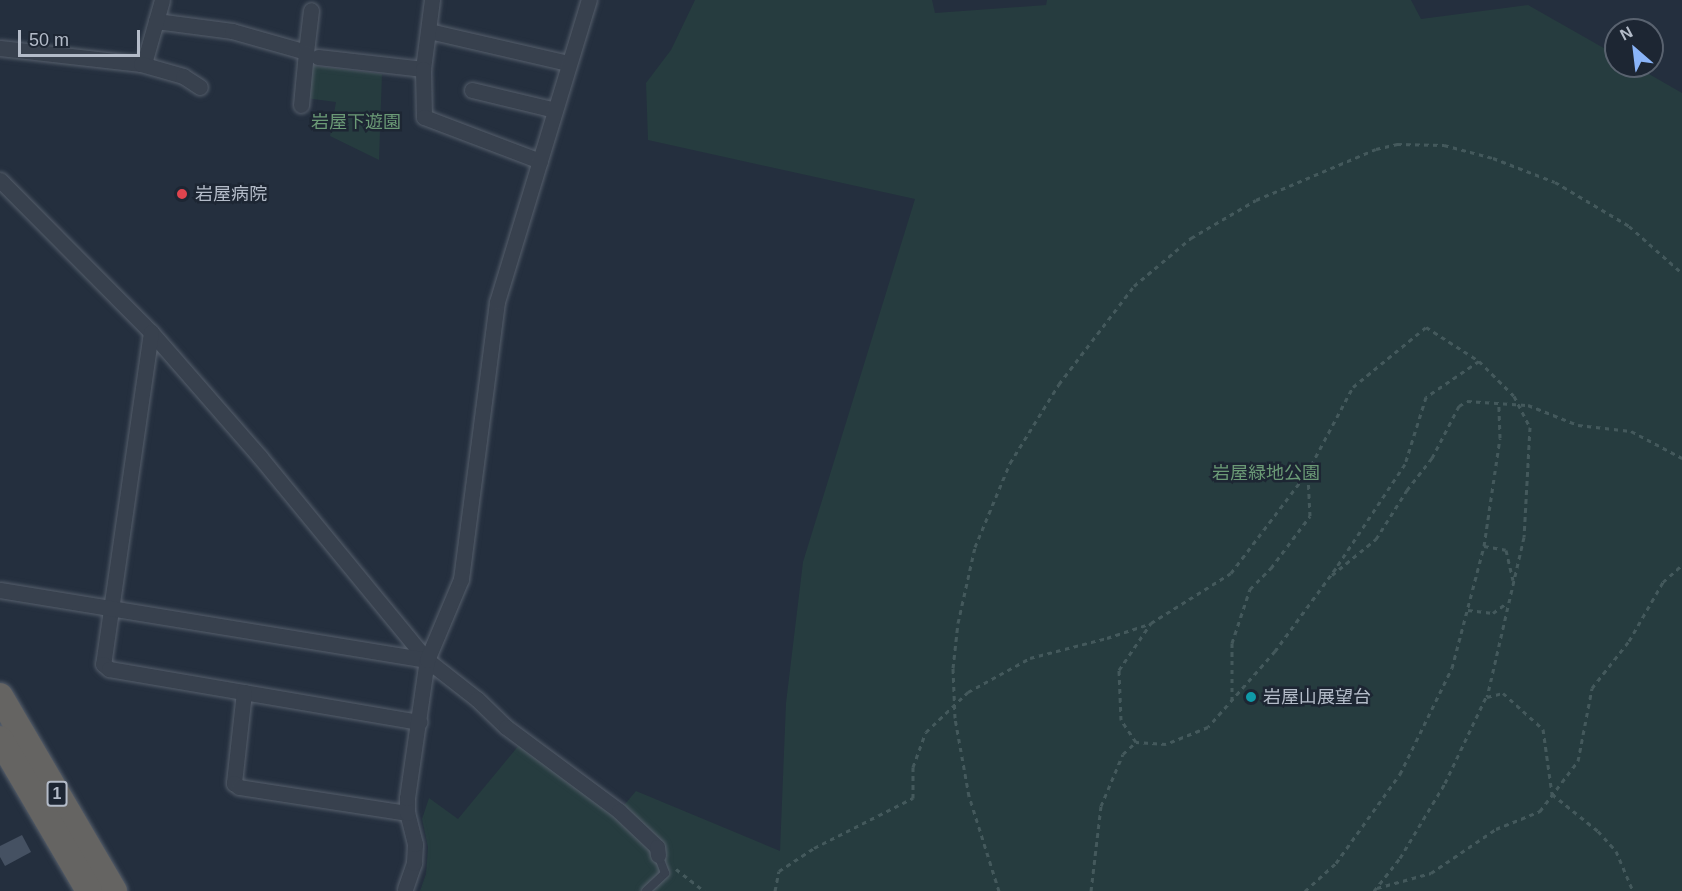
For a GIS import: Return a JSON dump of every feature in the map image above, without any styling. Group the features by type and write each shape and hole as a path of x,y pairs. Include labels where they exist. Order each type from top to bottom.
{"highway":[{"name":"1","path":"0,696 114,891"},
{"name":"1","path":"0,739 89,891"}],"street":[{"path":"141,64 145,60 162,0"},
{"path":"432,0 423,69 424,117 540,161"},
{"path":"405,889 414,863 416,844 407,813 427,660 461,579 497,302 589,0"},
{"path":"301,105 312,54 311,10"},
{"path":"156,21 232,31 312,54 423,69"},
{"path":"429,31 568,63"},
{"path":"0,48 141,64 183,76 200,87"},
{"path":"472,90 555,110"},
{"path":"0,180 7,193 151,332 260,457 427,660 477,699 506,727 619,811 657,847 658,855"},
{"path":"151,332 103,664 109,669 420,722"},
{"path":"0,590 427,660"},
{"path":"244,692 234,783 239,787 407,813"}],"lane":[{"path":"646,891 665,873 658,855"}],"path":[{"path":"999,891 969,796 954,705 953,668 958,623 975,547 1010,463 1059,384 1134,286 1200,233 1256,200 1376,149 1397,144 1444,145 1493,158 1556,182 1629,226 1682,273"},
{"path":"775,891 779,871 814,848 913,798 913,767 926,732 968,692 1030,658 1107,638 1150,623 1231,573 1307,473 1353,387 1426,327 1479,361 1514,396 1530,427 1524,537 1486,697 1445,783 1400,858 1375,889"},
{"path":"1091,891 1101,806 1123,754 1136,742 1166,744 1208,727 1232,701 1275,651 1327,580 1405,464 1426,397 1479,361"},
{"path":"1327,580 1376,539 1407,490 1432,458 1459,406 1467,401 1528,405 1578,425 1631,431 1682,458"},
{"path":"1305,891 1336,863 1400,774 1452,668 1484,546 1500,438 1499,403"},
{"path":"1232,701 1232,643 1250,590 1271,568 1310,516 1307,473"},
{"path":"1484,546 1506,550 1514,581"},
{"path":"1375,889 1431,873 1496,829 1540,811 1578,761 1592,688 1629,641 1663,582 1682,565"},
{"path":"1467,610 1493,613 1509,602"},
{"path":"1136,742 1121,720 1119,670 1150,623"},
{"path":"1486,697 1505,690"},
{"path":"1486,697 1503,693 1543,729 1552,794 1598,831 1616,851 1633,891"},
{"path":"658,855 704,891"}],"green space":[{"name":"岩屋緑地公園","path":"695,0 932,0 935,13 1046,5 1047,0 1411,0 1421,19 1528,5 1604,48 1604,78 1656,78 1682,93 1682,891 420,891 426,874 428,847 422,819 429,798 458,819 520,744 620,810 636,791 780,851 786,703 803,562 915,199 648,140 646,83 671,50"},
{"name":"岩屋下遊園","path":"308,65 382,74 379,160 330,136 336,102 305,98"}],"building":[{"path":"22,835 31,852 5,866 0,857 0,846"}],"place":[{"name":"岩屋病院","path":"182,194"},
{"name":"岩屋山展望台","path":"1251,697"}]}
